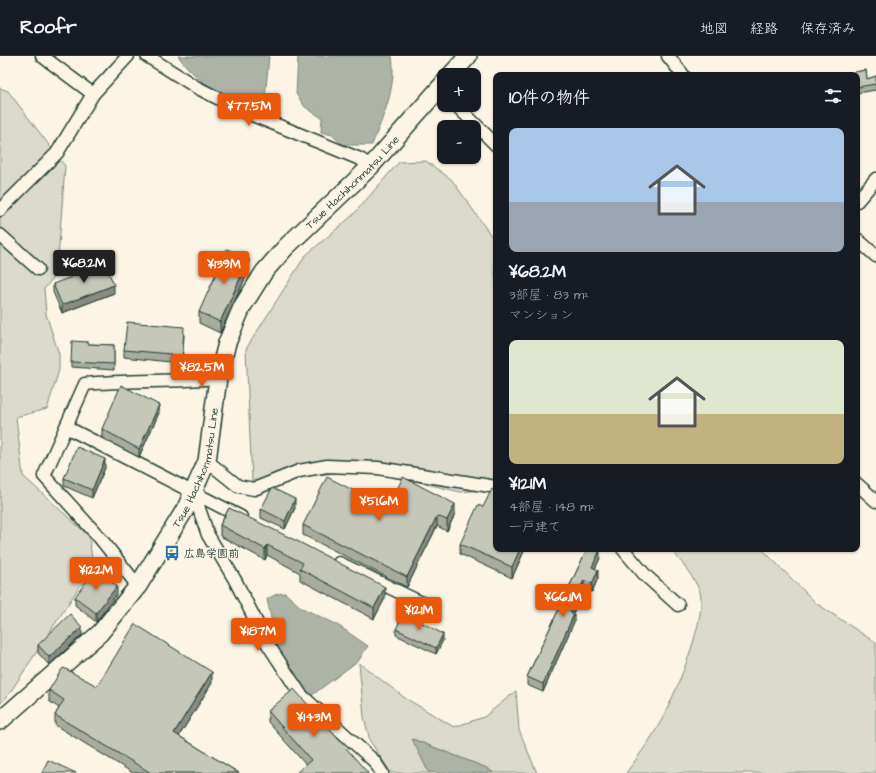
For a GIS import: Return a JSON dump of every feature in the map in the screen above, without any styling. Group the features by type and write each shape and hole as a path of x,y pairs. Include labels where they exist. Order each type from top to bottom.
{"main road":[{"path":"457,68 468,56"},
{"name":"Tsue Hachihonmatsu Line","path":"0,721 100,633 138,586 194,494 207,461 218,378 227,343 242,307 264,272 286,247 371,166 437,93"}],"street":[{"path":"42,56 93,94"},
{"path":"0,210 56,153 93,94 128,56"},
{"path":"147,56 196,87 244,112 360,159 371,166"},
{"path":"668,56 681,72"},
{"path":"463,112 493,142"},
{"path":"860,198 876,179"},
{"path":"0,235 38,270"},
{"path":"860,242 876,256"},
{"path":"138,586 100,538 44,476 85,384 124,381 196,380 218,378"},
{"path":"66,427 194,494 249,520"},
{"path":"207,461 238,486 254,489 299,471 327,466 378,468 493,487"},
{"path":"860,487 876,501"},
{"path":"194,494 208,535 235,580 266,643 301,695 374,761 382,773"},
{"path":"626,552 645,574 678,605"},
{"path":"325,556 430,607"}],"shaded area":[{"path":"178,56 269,56 264,109 261,114 215,90 196,76"},
{"path":"298,56 392,56 393,79 391,91 372,145 343,145 332,135 321,132 322,118 305,107 296,94"},
{"path":"0,88 8,91 65,166 57,273 44,289 46,314 59,354 59,370 47,409 16,417 23,476 89,536 93,566 9,694 0,704"},
{"path":"426,161 452,180 492,237 493,489 460,492 369,470 252,481 246,349 305,256 353,215 399,162"},
{"path":"673,552 765,552 816,603 876,643 876,773 626,773 653,735 671,700 690,652 699,618 701,603 700,592 695,581"},
{"path":"285,593 302,608 336,624 368,646 359,660 311,696 278,651 267,599 277,594"},
{"path":"359,663 405,698 454,727 484,717 516,691 519,730 537,773 494,773 487,768 413,739 429,773 391,773 370,741 364,717"},
{"path":"412,739 487,768 493,773 429,773"}],"building":[{"path":"866,70 867,79 876,76 876,84 860,87 860,72 855,72"},
{"path":"227,249 249,259 220,322 199,312"},
{"path":"105,264 114,285 62,305 53,284"},
{"path":"127,322 184,327 182,362 170,361 171,354 124,350"},
{"path":"72,341 88,342 88,344 114,345 114,364 71,362"},
{"path":"121,385 159,405 139,449 102,429"},
{"path":"77,447 105,459 92,490 64,478"},
{"path":"327,477 388,508 403,477 455,504 447,520 437,516 407,577 303,525"},
{"path":"272,488 295,499 285,521 261,509"},
{"path":"493,490 493,552 519,552 512,567 460,544 478,505 483,507"},
{"path":"229,508 299,542 385,587 374,608 300,569 303,563 267,545 265,549 220,525"},
{"path":"586,552 599,552 592,567 598,570 592,584 584,580 570,612 574,614 543,684 527,677"},
{"path":"95,569 117,586 96,613 75,597"},
{"path":"404,613 443,634 436,648 396,629"},
{"path":"70,614 82,627 49,657 38,645"},
{"path":"135,624 212,672 174,733 239,773 151,773 55,715 64,700 49,690 62,669 64,668 97,686"},
{"path":"294,689 368,773 296,773 311,760 268,711"},
{"path":"48,760 76,773 42,773"}],"place":[{"name":"広島学園前","path":"172,553"}]}
